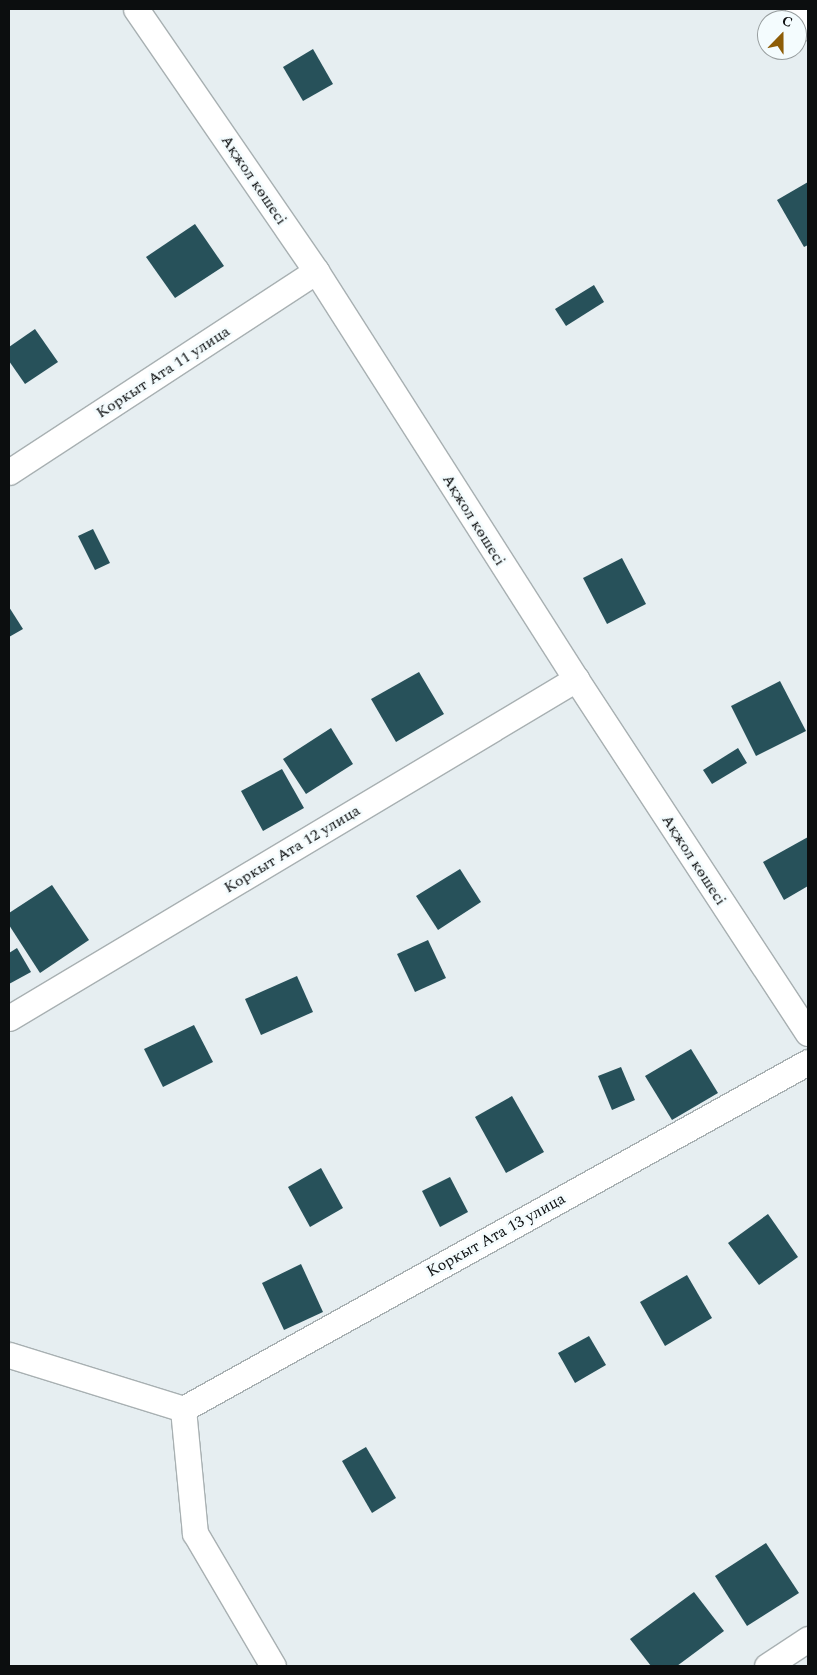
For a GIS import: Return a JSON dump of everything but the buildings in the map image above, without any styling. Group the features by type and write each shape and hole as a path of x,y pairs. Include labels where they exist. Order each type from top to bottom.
{"street":[{"name":"Ақжол көшесі","path":"136,9 316,271 576,680 808,1033"},
{"path":"798,9 808,27"},
{"name":"Коркыт Ата 11 улица","path":"9,472 316,271"},
{"name":"Коркыт Ата 12 улица","path":"9,1018 576,680"},
{"name":"Коркыт Ата 13 улица","path":"183,1409 808,1062"},
{"path":"9,1355 183,1409 195,1533 273,1666"},
{"path":"767,1666 808,1639"}]}
